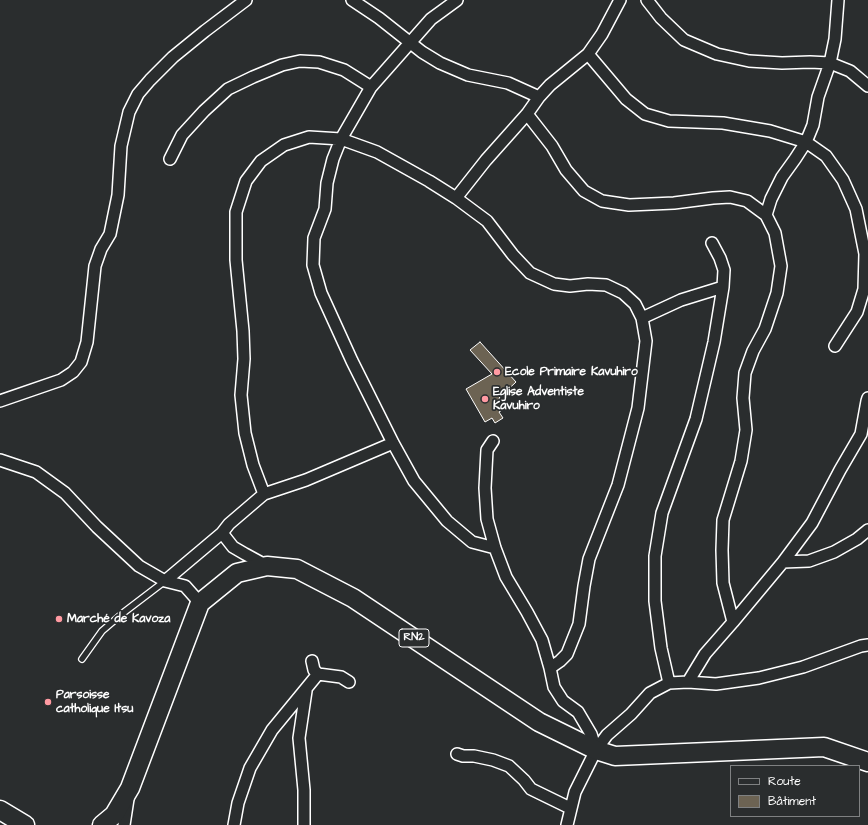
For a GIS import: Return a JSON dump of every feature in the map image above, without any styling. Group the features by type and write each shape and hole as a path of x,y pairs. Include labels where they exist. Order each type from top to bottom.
{"highway":[{"name":"RN2","path":"200,603 237,573 267,566 297,569 353,598 540,722 596,750 615,756 824,747 868,762"},
{"path":"102,825 114,815 130,788 200,603"},
{"path":"0,810 25,825"}],"street":[{"path":"0,401 61,380 73,372 81,362 87,342 95,266 101,248 110,234 118,195 121,146 129,112 138,94 155,75 205,31 246,0"},
{"path":"352,0 379,18 410,43 440,64 468,75 508,83 539,97"},
{"path":"457,0 431,19 371,87 341,139 333,159 327,183 325,209 314,238 313,265 322,293 352,361 393,443 414,481 447,521 472,542 495,548"},
{"path":"456,198 486,160 527,114 550,85 588,54 602,34 620,0"},
{"path":"647,0 661,18 684,40 717,54 749,61 830,63 850,71 868,86"},
{"path":"766,215 771,199 782,177 796,159 806,142 813,125 818,97 830,63 835,40 838,0"},
{"path":"588,54 626,99 645,114 668,121 723,123 770,131 806,142 826,156 843,180 856,209 864,254 864,289 857,312 835,346"},
{"path":"170,159 182,135 204,110 228,89 253,76 282,65 300,61 319,62 344,70 371,87"},
{"path":"527,114 552,146 566,170 584,191 602,202 629,205 674,203 730,197 747,201 766,215 775,233 781,266 777,293 765,329 753,351 745,373 743,398 746,430 741,461 723,520 723,583 733,622"},
{"path":"264,494 252,465 245,433 241,395 244,359 243,330 236,260 236,212 246,181 262,161 284,145 309,136 341,139 377,152 456,198 487,221 513,255 530,273 554,284 570,286 588,284 606,285 623,293 635,304 642,318 646,341 638,408 618,485 589,559 579,624 567,654 560,662 550,668"},
{"path":"670,683 661,648 655,601 655,556 662,514 696,420 714,342 723,287 724,270 720,258 712,243"},
{"path":"642,318 681,300 723,287"},
{"path":"688,682 705,654 783,562 812,523 861,434 868,398"},
{"path":"493,441 487,450 485,488 487,519 495,548 506,577 528,612 542,640 554,687 563,701 578,712 591,734 596,750"},
{"path":"165,581 222,533 229,524 264,494 306,480 393,443"},
{"path":"0,460 36,472 65,492 97,527 139,566 165,581 185,586 200,603"},
{"path":"783,562 809,561 834,552 857,539 868,530"},
{"path":"222,533 233,547 267,566"},
{"path":"567,825 570,808 577,786 596,750 607,735 632,714 650,693 670,683 688,682 716,684 759,678 803,667 861,646 868,645"},
{"path":"312,661 314,670 318,674 341,677 349,682"},
{"path":"234,825 238,803 250,768 272,730 318,674"},
{"path":"304,825 304,790 299,738 306,690"},
{"path":"456,754 492,760 509,766 532,790 570,808"},
{"path":"124,825 130,788"}],"lane":[{"path":"82,659 102,631 165,581"}],"building":[{"path":"480,342 516,382 499,398 505,408 499,412 503,418 495,423 492,418 485,422 466,389 492,374 470,350"}],"place":[{"name":"Ecole Primaire Kavuhiro","path":"497,372"},
{"name":"Eglise Adventiste Kavuhiro","path":"485,399"},
{"name":"Marché de Kavoza","path":"59,619"},
{"name":"Parsoisse catholique Itsu","path":"48,702"}]}
